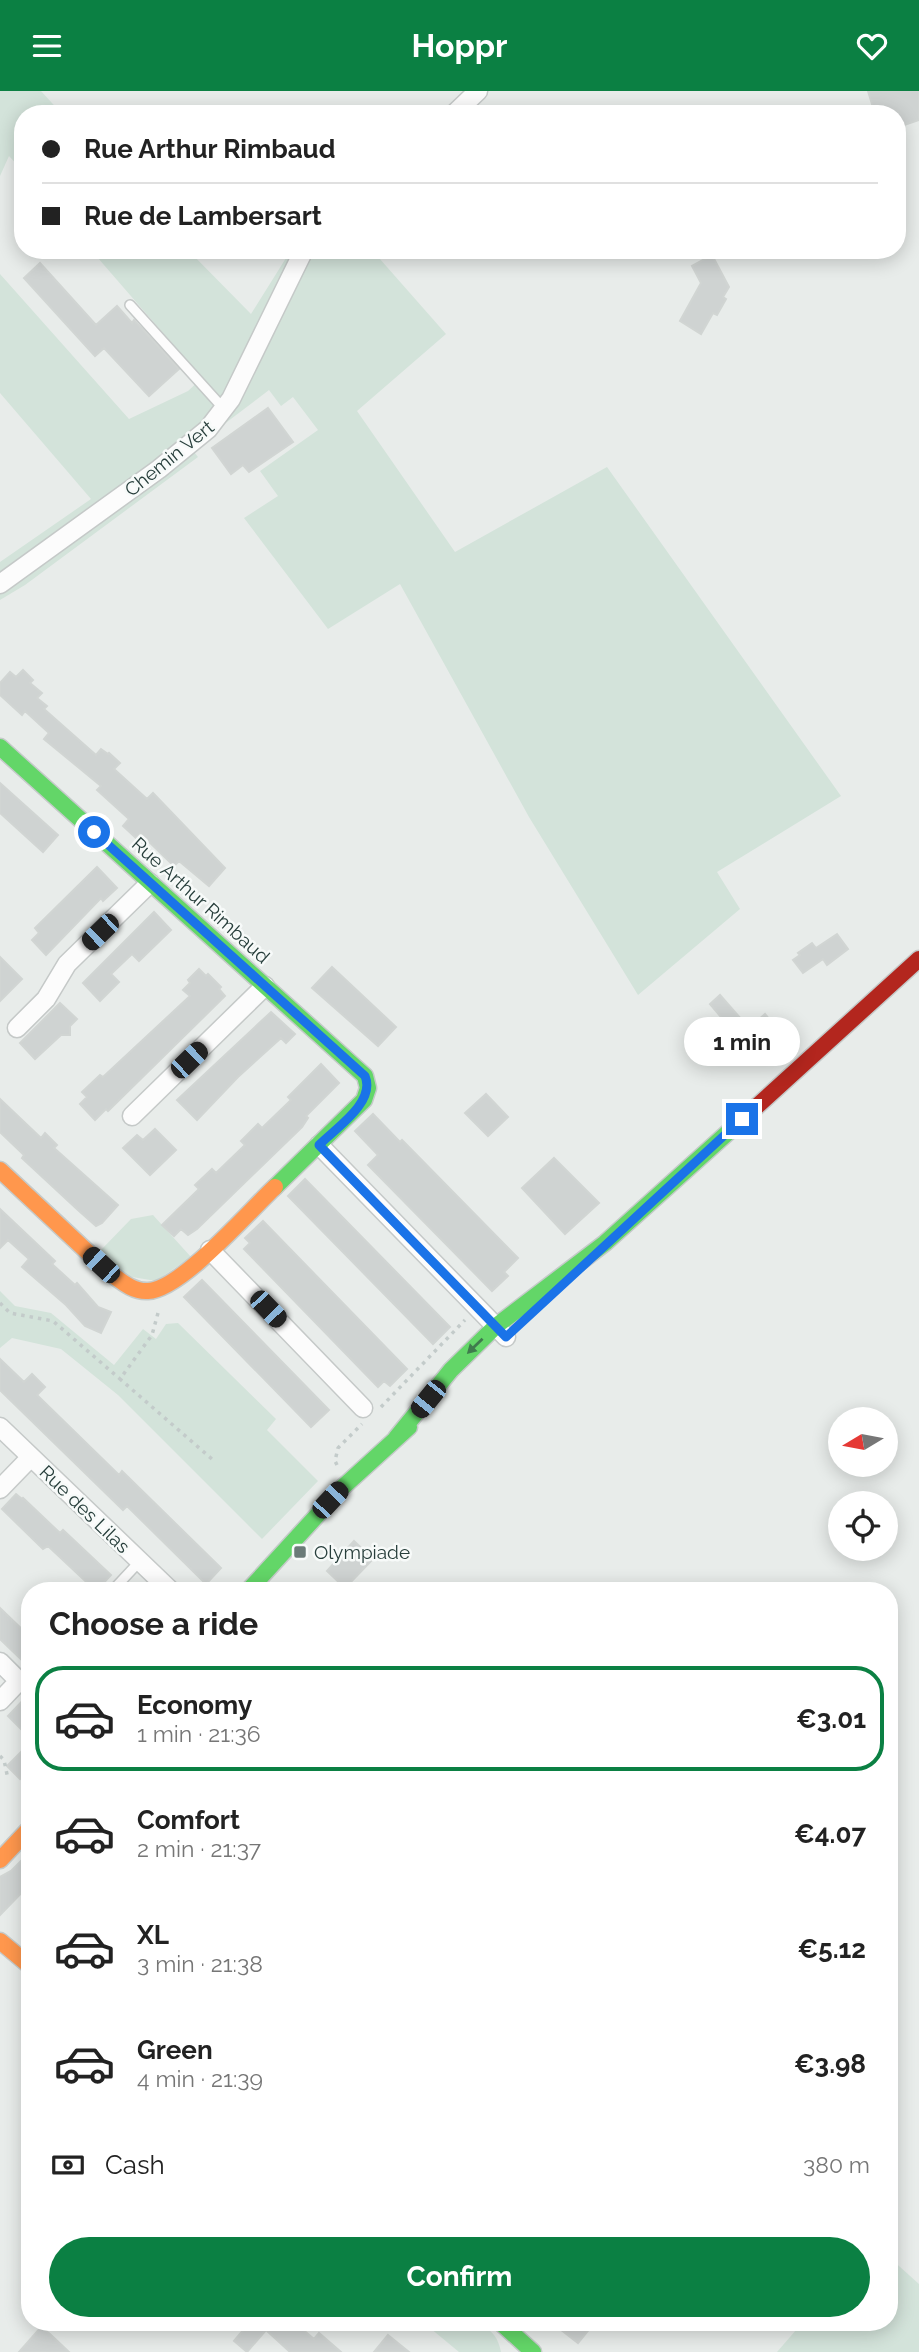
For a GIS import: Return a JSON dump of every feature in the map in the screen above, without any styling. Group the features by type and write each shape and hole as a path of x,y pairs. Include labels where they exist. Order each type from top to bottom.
{"main road":[{"name":"Rue Arthur Rimbaud","path":"0,747 365,1076 368,1088 364,1100 319,1145"},
{"path":"256,1582 342,1487 396,1438 451,1370 501,1332 605,1243 919,959"},
{"path":"0,1170 113,1277 139,1291 158,1290 175,1282 319,1145"},
{"path":"2,1857 21,1837"},
{"path":"0,1941 21,1958"},
{"path":"510,2331 533,2352"}],"street":[{"path":"463,105 478,91"},
{"name":"Chemin Vert","path":"0,584 190,446 208,429 224,409 299,259"},
{"path":"16,1028 46,999 67,964 150,883"},
{"path":"132,1116 265,986"},
{"path":"319,1145 501,1332"},
{"path":"210,1250 370,1412"},
{"name":"Rue des Lilas","path":"0,1427 162,1582"},
{"path":"0,1489 31,1457"},
{"path":"0,1662 21,1676"},
{"path":"0,1701 21,1683"}],"lane":[{"path":"130,305 224,409"},
{"path":"120,1582 140,1561"}],"path":[{"path":"120,1379 152,1335 159,1310 158,1290"},
{"path":"0,1303 10,1313 53,1321 213,1460"},
{"path":"342,1487 335,1461 338,1448 370,1412 478,1307"},
{"path":"0,1756 4,1760 8,1779"}],"shaded area":[{"path":"0,91 41,91 54,105 14,105 14,161 9,156 0,176"},
{"path":"99,259 197,259 251,314 285,259 380,259 446,334 357,411 455,552 607,467 841,796 717,872 740,909 638,995 529,817 400,584 328,629 244,518 278,496 260,471 318,430 293,397 281,406 269,390 219,428 194,452 198,457 25,585 0,600 0,562 91,499 0,393 0,274 129,419 188,391 202,378"},
{"path":"153,1215 191,1257 156,1281 126,1276 101,1250 131,1219"},
{"path":"0,1291 15,1306 51,1313 114,1365 143,1329 156,1339 166,1324 178,1323 276,1419 267,1430 318,1481 262,1539 118,1395 61,1349 12,1338 0,1348"},
{"path":"898,2265 919,2284 919,2352 777,2352 795,2331 898,2331"},
{"path":"434,2331 490,2331 498,2341 501,2352 459,2352"}],"building":[{"path":"868,91 919,91 919,120 906,124 906,105 872,105"},
{"path":"705,259 714,259 729,287 717,315 713,313 701,334 680,321 701,283 692,266"},
{"path":"40,263 96,325 117,306 132,323 134,320 179,369 149,396 104,348 95,356 24,278"},
{"path":"268,408 293,442 249,472 243,465 231,474 212,448"},
{"path":"23,670 33,680 30,683 42,693 37,698 47,706 44,709 96,755 101,749 109,753 120,763 114,769 147,799 153,793 225,868 209,886 179,861 174,866 140,833 136,838 123,826 129,819 97,790 101,786 44,739 49,733 25,711 22,715 0,695 0,683 10,672 16,677"},
{"path":"0,783 58,835 43,852 0,813"},
{"path":"97,867 117,888 103,901 101,898 46,955 32,940 39,933 35,928"},
{"path":"154,912 171,930 139,961 132,954 111,974 119,982 100,1001 83,983"},
{"path":"837,934 848,949 827,965 823,959 803,973 793,960 800,955 798,953 812,943 816,948"},
{"path":"0,957 22,979 0,1001"},
{"path":"332,967 396,1027 378,1046 312,988"},
{"path":"199,969 221,987 219,989 225,996 108,1111 106,1109 95,1120 80,1104 87,1097 82,1092 100,1075 103,1077 190,996 183,990"},
{"path":"720,995 749,1028 765,1014 774,1025 748,1049 710,1004"},
{"path":"60,1003 77,1019 70,1026 70,1035 61,1035 35,1059 20,1043"},
{"path":"271,1012 295,1034 286,1043 281,1038 238,1077 197,1120 177,1100"},
{"path":"321,1064 339,1083 306,1116 308,1118 302,1127 197,1229 188,1235 181,1229 174,1236 162,1225 199,1189 195,1185 212,1169 216,1173 245,1145 241,1141 258,1124 262,1128 291,1100 288,1097"},
{"path":"486,1094 508,1117 488,1136 465,1113"},
{"path":"0,1099 41,1138 45,1133 57,1145 54,1148 118,1205 102,1223 96,1226 79,1211 22,1158 24,1155 0,1132"},
{"path":"373,1114 518,1258 504,1272 508,1276 492,1291 368,1165 378,1155 355,1131"},
{"path":"155,1129 176,1150 150,1175 123,1148 137,1135 143,1140"},
{"path":"554,1158 599,1203 565,1234 522,1188"},
{"path":"305,1179 450,1327 433,1344 288,1196"},
{"path":"0,1209 55,1261 52,1264 75,1285 77,1283 98,1307 111,1312 101,1333 85,1326 66,1305 22,1267 29,1259 8,1240 0,1248"},
{"path":"263,1221 407,1369 390,1386 384,1381 378,1387 244,1249 250,1243 245,1238"},
{"path":"202,1280 329,1410 311,1427 184,1297"},
{"path":"0,1359 24,1382 32,1374 45,1387 37,1395 119,1475 122,1471 221,1568 208,1582 204,1582 127,1506 123,1510 0,1390"},
{"path":"16,1494 23,1498 60,1533 63,1530 111,1575 104,1582 86,1582 48,1546 43,1549 2,1509"},
{"path":"354,1541 373,1559 351,1582 339,1582 327,1571"},
{"path":"0,1608 21,1628 21,1659 0,1639"},
{"path":"21,1702 21,1729 8,1716"},
{"path":"21,1752 20,1779 7,1766"},
{"path":"21,1861 21,1893 0,1915 0,1877"},
{"path":"37,2331 46,2331 69,2352 19,2352"},
{"path":"242,2331 265,2331 247,2352 234,2341"},
{"path":"267,2331 305,2331 314,2339 319,2333 341,2352 290,2352"},
{"path":"563,2331 588,2331 578,2343"},
{"path":"388,2335 409,2352 374,2352"}],"traffic: fast":[{"path":"0,747 365,1076 368,1088 364,1100 275,1187"},
{"path":"396,1438 451,1370 496,1326 605,1243 744,1118"},
{"path":"256,1582 343,1487 409,1427"},
{"path":"510,2331 533,2352"}],"traffic: slow":[{"path":"0,1170 110,1273 143,1291 162,1287 196,1264 275,1187"},
{"path":"0,1860 21,1838"},
{"path":"0,1941 21,1958"}],"traffic: jam":[{"path":"744,1118 919,959"}],"place":[{"name":"Olympiade","path":"300,1552"}],"route":[{"path":"94,832 365,1076 368,1094 319,1145 506,1337 742,1119"}]}
